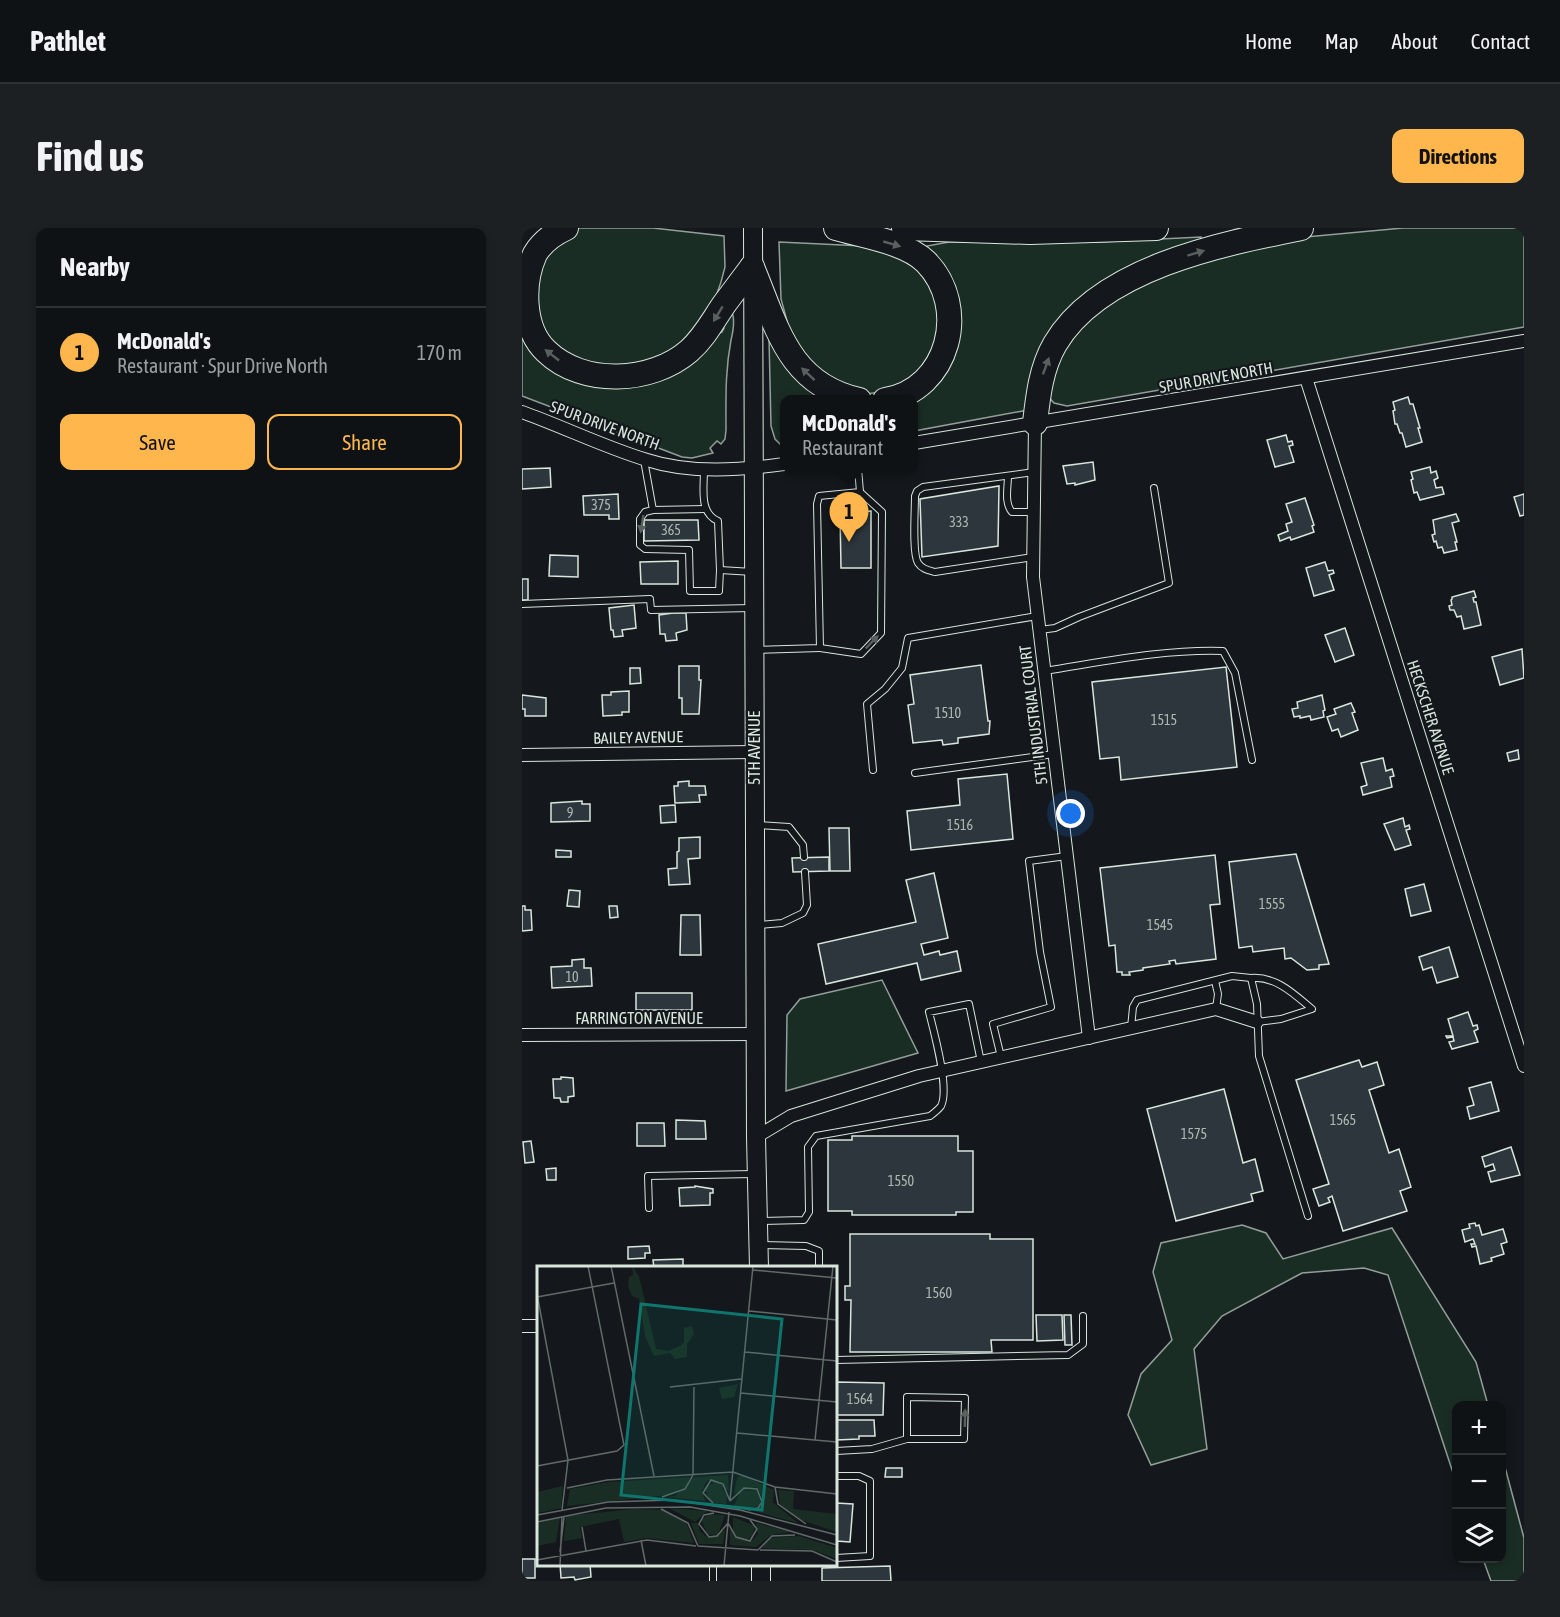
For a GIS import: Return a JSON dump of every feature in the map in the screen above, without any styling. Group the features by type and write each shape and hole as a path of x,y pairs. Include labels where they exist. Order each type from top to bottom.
{"highway":[{"path":"566,228 551,235 535,254 523,282 530,330 546,351 570,367 601,376 634,376 662,367 688,352 708,331 752,267"},
{"path":"836,228 905,247 925,261 939,278 947,300 950,321 947,343 939,364 922,382 902,395"},
{"path":"904,228 1030,232 1156,228"},
{"path":"1035,423 1044,370 1055,344 1077,317 1107,292 1142,273 1191,254 1244,239 1301,228"},
{"path":"752,267 781,337 796,363 817,383 840,395"}],"main road":[{"name":"5TH AVENUE","path":"753,228 754,825 759,1266"}],"street":[{"name":"SPUR DRIVE NORTH","path":"918,442 1524,341"},
{"name":"HECKSCHER AVENUE","path":"1306,378 1524,1066"},
{"name":"SPUR DRIVE NORTH","path":"522,412 644,459 688,469 753,468 780,465"},
{"name":"5TH INDUSTRIAL COURT","path":"1035,423 1033,577 1089,1038"},
{"name":"BAILEY AVENUE","path":"522,755 754,752"},
{"path":"756,1137 791,1116 919,1076 1216,1009 1257,1022"},
{"name":"FARRINGTON AVENUE","path":"522,1035 756,1034"}],"lane":[{"path":"644,459 653,510"},
{"path":"704,468 705,509 711,518 718,521 719,591 690,591 689,550 645,549 640,545 640,519 645,512 653,510 705,509"},
{"path":"1033,556 935,572 924,569 918,563 915,554 915,496 917,491 923,487 1034,472"},
{"path":"754,651 820,648 861,654 881,633 882,512 860,492 858,473"},
{"path":"1008,476 1010,510 1012,512 1034,512"},
{"path":"1040,630 1055,628 1169,583 1154,488"},
{"path":"820,648 817,504 819,496 860,492"},
{"path":"720,570 753,572"},
{"path":"522,604 650,599 651,610 754,608"},
{"path":"873,770 867,704 885,689 902,668 908,638 1038,616"},
{"path":"1044,671 1161,654 1201,650 1223,651 1235,673 1252,760"},
{"path":"915,773 1054,754"},
{"path":"754,825 789,827 803,845 804,857"},
{"path":"1001,1058 993,1024 1051,1007 1040,952 1029,861 1067,856"},
{"path":"755,925 782,923 803,913 807,905 805,872"},
{"path":"1131,1028 1133,1007 1137,1000 1232,976 1264,977 1283,986 1312,1009 1281,1019 1257,1022"},
{"path":"1251,978 1257,1004 1259,1056 1308,1216"},
{"path":"1215,981 1218,993 1216,1009"},
{"path":"758,1221 804,1220 810,1212 808,1147 816,1136 930,1116 940,1108 944,1098 942,1071 929,1012 969,1004 981,1062"},
{"path":"649,1208 648,1176 757,1174"},
{"path":"759,1245 806,1246 819,1251 819,1266"},
{"path":"837,1360 1068,1355 1083,1344 1083,1316"},
{"path":"837,1450 872,1449 907,1439 964,1439 965,1398 907,1397 907,1439"},
{"path":"837,1476 859,1476 870,1481 870,1556 837,1558"}],"green space":[{"path":"575,228 653,228 724,236 725,267 721,282 713,305 691,344 633,370 571,362 533,319 536,266"},
{"path":"1403,228 1524,228 1524,327 1067,406 1054,403 1045,393 1071,334 1116,297 1196,261 1284,239"},
{"path":"1201,237 1200,247 1088,298 1053,327 1041,359 1028,410 918,430 918,395 957,344 927,246 949,242 1099,242"},
{"path":"779,242 884,247 910,257 944,307 938,350 900,390 855,395 819,376 790,332 781,299"},
{"path":"732,312 725,439 721,444 717,441 710,448 713,453 692,458 682,457 522,396 522,328 616,384 722,332 724,328 722,327"},
{"path":"769,338 827,395 780,395 780,444 775,439 771,426"},
{"path":"882,980 918,1053 786,1091 787,1015 800,999"},
{"path":"1242,1225 1266,1233 1283,1259 1392,1228 1476,1362 1487,1401 1452,1401 1452,1470 1388,1275 1364,1268 1302,1273 1222,1316 1194,1349 1207,1449 1151,1465 1128,1415 1141,1374 1172,1340 1153,1272 1161,1243"},
{"path":"1506,1471 1524,1538 1524,1581 1491,1581 1484,1563 1506,1563"}],"building":[{"path":"1408,397 1410,404 1413,404 1422,442 1406,447 1402,433 1395,424 1393,402"},
{"path":"1286,435 1288,442 1292,441 1293,445 1289,446 1294,462 1275,467 1267,440"},
{"path":"1093,462 1095,480 1075,485 1075,483 1067,484 1063,466"},
{"path":"1430,467 1431,473 1436,471 1438,478 1434,480 1436,488 1442,487 1444,494 1420,500 1417,492 1414,493 1411,472"},
{"path":"550,468 551,487 522,489 522,469"},
{"path":"999,486 998,546 922,557 920,499"},
{"path":"618,494 619,519 609,519 609,515 584,515 583,496"},
{"path":"1524,494 1524,515 1520,516 1514,497"},
{"path":"1305,498 1314,532 1291,540 1290,537 1280,541 1278,535 1288,531 1286,524 1292,522 1286,504"},
{"path":"871,511 871,568 841,568 840,512"},
{"path":"1456,514 1459,521 1452,523 1457,550 1444,553 1442,547 1438,548 1436,541 1434,542 1433,520"},
{"path":"644,520 698,520 699,540 644,541"},
{"path":"550,555 578,556 578,577 549,576"},
{"path":"678,561 678,584 641,584 640,562"},
{"path":"1325,562 1328,571 1333,570 1334,573 1329,575 1334,590 1314,596 1306,568"},
{"path":"522,579 528,579 528,600 522,600"},
{"path":"1474,591 1476,597 1473,598 1481,625 1464,629 1461,616 1457,617 1449,606 1452,605 1452,597"},
{"path":"634,605 636,628 622,630 623,636 614,637 609,608"},
{"path":"686,613 687,630 676,633 677,640 666,641 665,634 660,634 659,615"},
{"path":"1345,628 1354,655 1335,662 1325,635"},
{"path":"1522,649 1524,678 1500,685 1492,657"},
{"path":"981,665 988,721 990,721 989,734 958,738 958,743 943,745 942,740 913,743 908,705 914,704 910,675"},
{"path":"679,666 699,666 699,680 701,680 699,714 682,714 682,698 679,698"},
{"path":"1226,667 1237,767 1121,780 1119,757 1100,759 1092,682"},
{"path":"630,668 640,668 641,683 630,684"},
{"path":"629,691 629,712 622,712 622,715 603,716 602,695"},
{"path":"522,695 546,698 546,716 525,716 525,709 522,709"},
{"path":"1322,695 1324,717 1311,720 1310,716 1294,717 1292,709 1298,708 1297,702"},
{"path":"1351,703 1358,730 1341,737 1338,729 1332,731 1327,717 1336,714 1334,709"},
{"path":"1518,750 1519,759 1509,761 1507,753"},
{"path":"1383,758 1386,771 1392,769 1394,776 1390,777 1392,787 1363,795 1361,787 1367,785 1361,763"},
{"path":"1007,774 1013,839 911,850 907,811 960,805 958,779"},
{"path":"689,781 689,786 705,786 706,795 699,795 700,802 675,803 674,786 678,786 678,782"},
{"path":"582,801 582,804 590,804 590,821 551,822 551,803"},
{"path":"675,805 676,822 661,823 660,806"},
{"path":"1403,818 1405,827 1409,825 1410,829 1406,830 1411,845 1395,850 1384,824"},
{"path":"829,828 849,828 850,871 830,871"},
{"path":"700,837 700,858 688,859 690,884 669,885 668,869 677,868 679,838"},
{"path":"556,850 571,851 571,857 556,857"},
{"path":"1296,854 1329,964 1319,965 1319,969 1307,970 1291,958 1285,959 1284,948 1253,952 1252,946 1239,948 1229,862"},
{"path":"1215,855 1220,904 1210,905 1216,959 1176,964 1175,960 1169,961 1170,964 1129,972 1130,975 1117,972 1115,945 1109,946 1100,868"},
{"path":"829,857 829,871 793,872 792,858"},
{"path":"934,873 948,938 921,944 924,955 939,951 940,955 957,951 961,971 921,980 917,963 826,984 818,944 916,922 906,880"},
{"path":"1424,884 1431,911 1411,916 1405,889"},
{"path":"569,890 580,891 579,907 567,906"},
{"path":"522,906 525,906 525,910 531,910 532,930 522,931"},
{"path":"609,906 617,906 618,917 610,918"},
{"path":"681,915 700,915 701,955 680,955"},
{"path":"1449,947 1458,977 1437,983 1432,967 1423,970 1419,957"},
{"path":"584,959 584,968 591,968 592,986 552,988 551,967 572,966 572,960"},
{"path":"636,993 692,993 692,1010 636,1010"},
{"path":"1468,1012 1473,1026 1477,1025 1478,1029 1474,1031 1478,1042 1452,1049 1449,1042 1454,1041 1453,1037 1447,1038 1446,1036 1453,1036 1448,1019"},
{"path":"1359,1060 1362,1067 1377,1062 1384,1085 1369,1090 1389,1153 1399,1149 1411,1187 1400,1191 1407,1211 1343,1231 1332,1196 1328,1198 1330,1202 1319,1206 1313,1189 1329,1184 1296,1080"},
{"path":"561,1077 573,1078 574,1096 568,1097 568,1102 561,1102 560,1098 554,1098 553,1079 561,1079"},
{"path":"1491,1082 1499,1111 1470,1119 1467,1107 1474,1105 1469,1088"},
{"path":"1224,1089 1243,1163 1255,1159 1263,1191 1251,1194 1253,1201 1176,1221 1147,1109"},
{"path":"676,1120 705,1121 706,1139 676,1139"},
{"path":"637,1123 664,1123 665,1146 637,1146"},
{"path":"852,1136 958,1136 958,1151 973,1151 973,1212 956,1212 956,1215 852,1215 852,1211 828,1211 828,1140 852,1140"},
{"path":"531,1141 534,1162 525,1163 523,1142"},
{"path":"1511,1147 1520,1175 1491,1182 1488,1172 1495,1170 1493,1164 1485,1167 1482,1157"},
{"path":"556,1168 556,1180 547,1180 546,1169"},
{"path":"695,1186 713,1189 713,1193 710,1193 710,1205 680,1206 679,1188"},
{"path":"1475,1223 1476,1226 1479,1225 1482,1235 1503,1229 1507,1242 1501,1244 1504,1254 1491,1258 1492,1261 1480,1264 1476,1246 1472,1247 1471,1244 1475,1244 1473,1239 1465,1242 1462,1230 1470,1228 1469,1224"},
{"path":"850,1234 990,1234 990,1239 1033,1239 1033,1340 991,1340 992,1352 850,1352 851,1300 845,1300 845,1286 850,1286"},
{"path":"649,1246 650,1253 645,1253 645,1258 628,1259 628,1247"},
{"path":"683,1259 683,1266 654,1266 653,1260"},
{"path":"1036,1315 1062,1315 1063,1340 1037,1341"},
{"path":"1064,1315 1071,1315 1072,1345 1065,1345"},
{"path":"837,1382 884,1383 883,1415 837,1415"},
{"path":"837,1420 874,1420 875,1436 859,1436 859,1439 837,1440"},
{"path":"886,1468 902,1468 902,1477 885,1477"},
{"path":"837,1503 853,1504 850,1542 837,1541"},
{"path":"522,1559 535,1559 535,1578 522,1578"},
{"path":"560,1566 590,1566 591,1577 575,1580 574,1577 561,1578"},
{"path":"890,1566 891,1581 822,1581 822,1568"}],"place":[{"name":"McDonald's","path":"849,542"}]}
